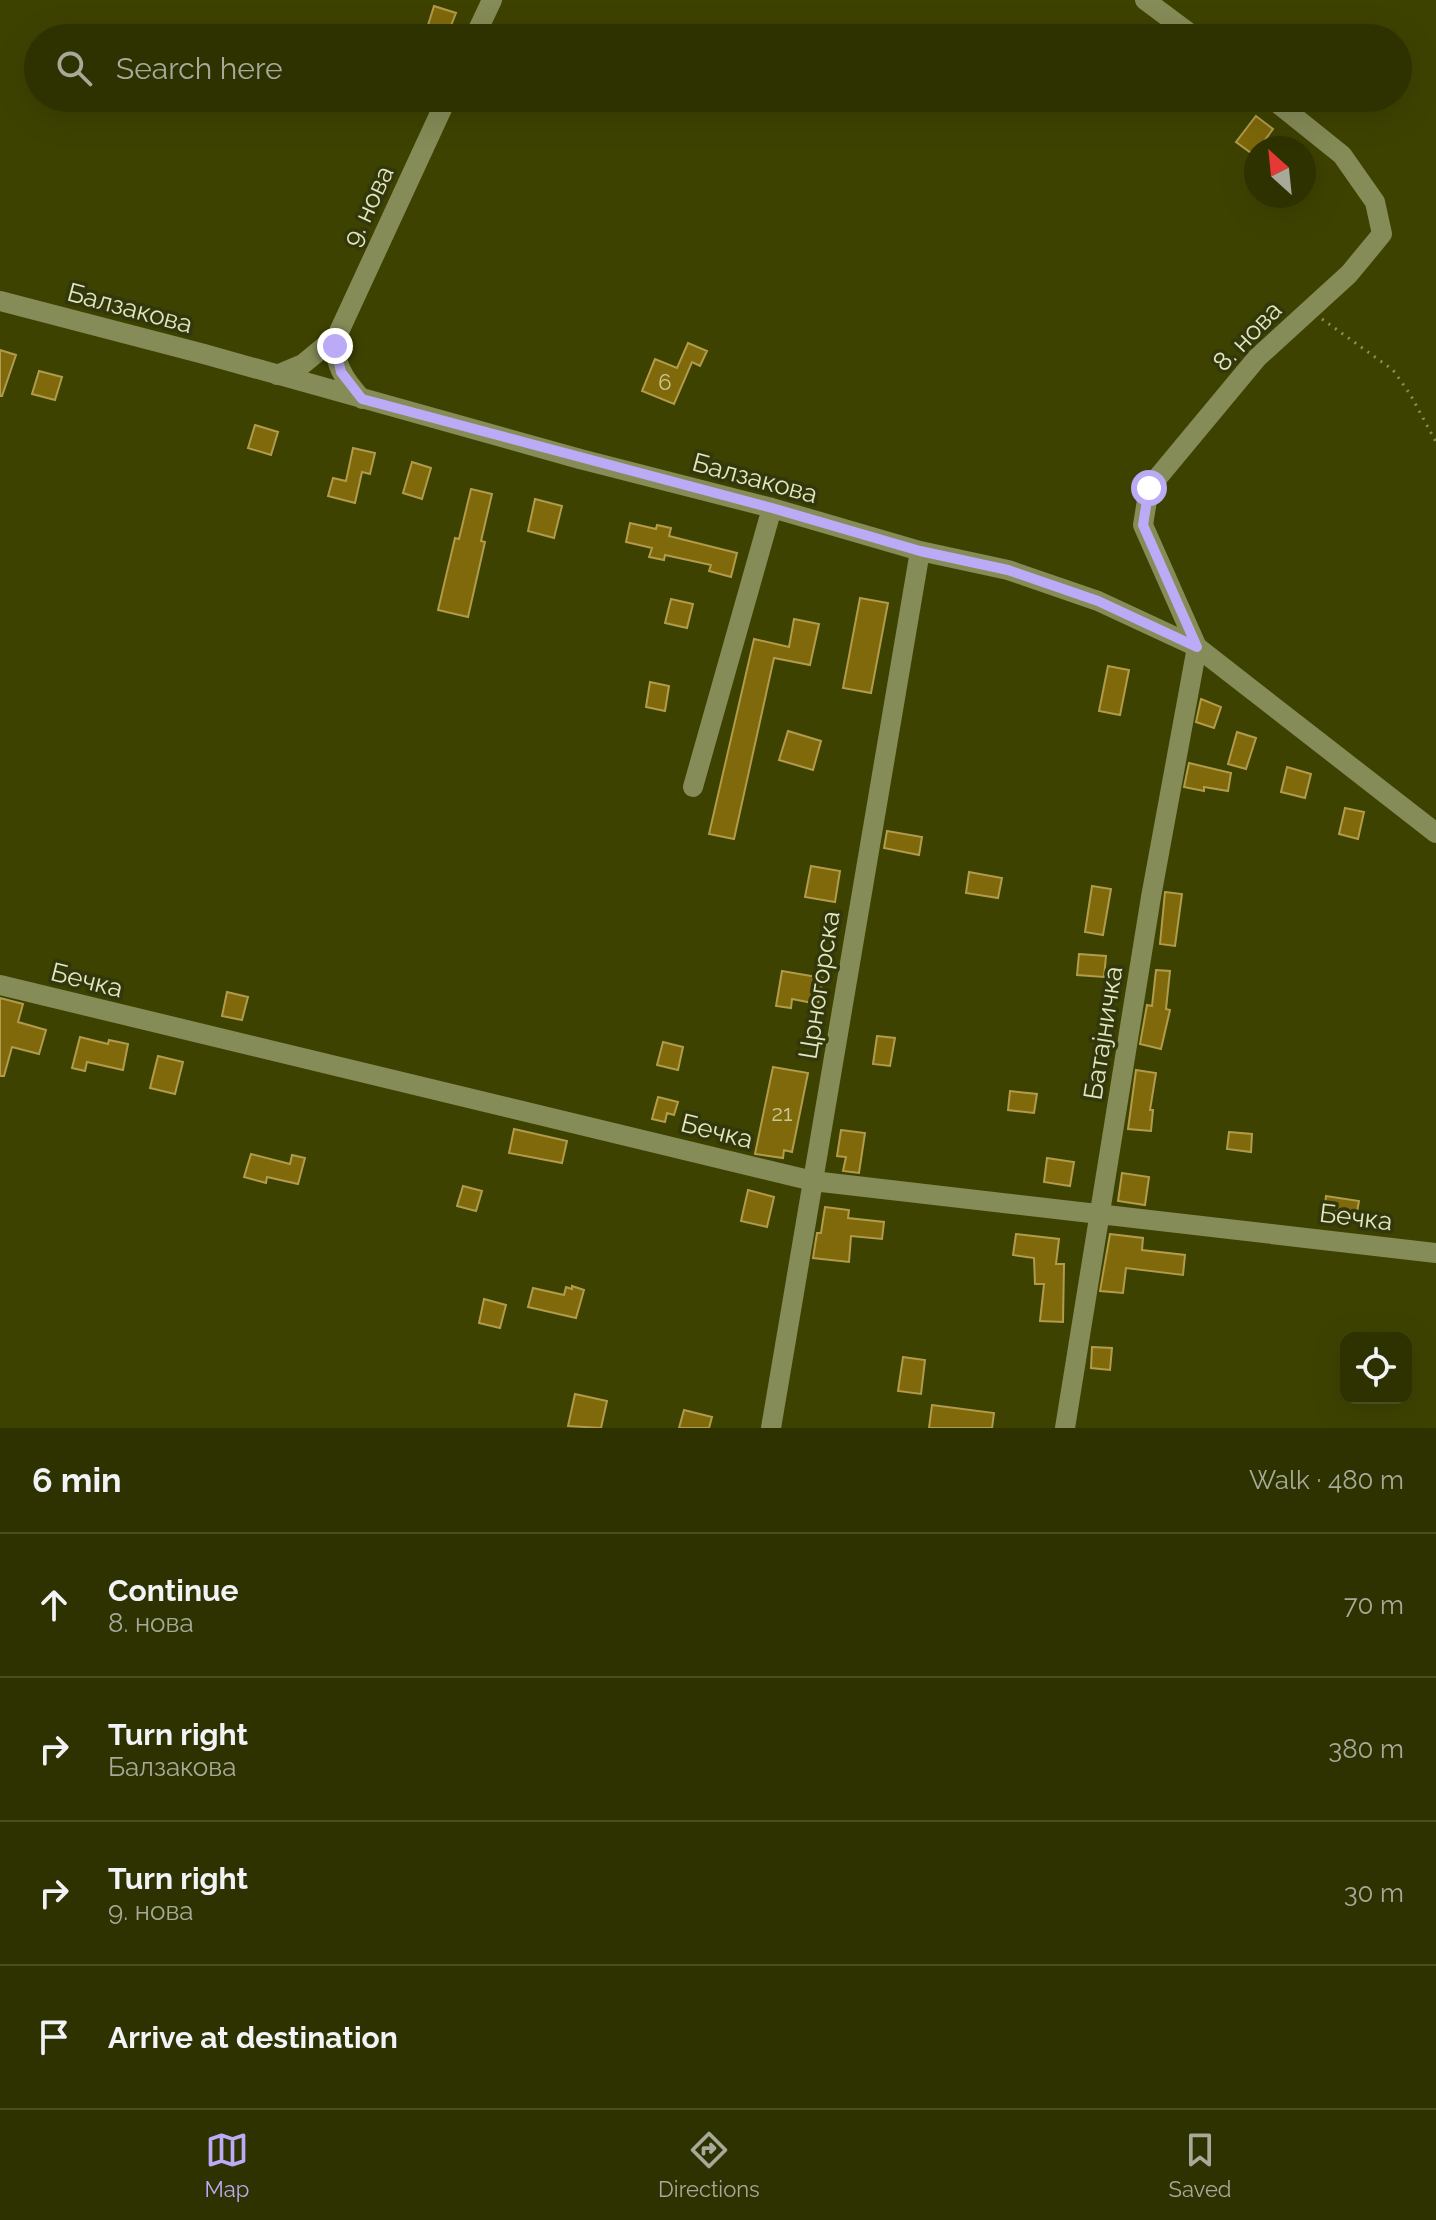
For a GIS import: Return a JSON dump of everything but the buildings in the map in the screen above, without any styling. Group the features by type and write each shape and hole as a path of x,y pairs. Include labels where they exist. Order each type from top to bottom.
{"street":[{"path":"481,24 492,0"},
{"path":"1145,0 1177,24"},
{"name":"9. нова","path":"277,375 303,364 337,336 441,112"},
{"name":"8. нова","path":"1197,647 1143,525 1149,488 1257,358 1349,274 1382,234 1375,202 1342,155 1288,112"},
{"name":"Балзакова","path":"0,301 772,508 920,551 1008,570 1098,601 1197,647 1436,833"},
{"path":"337,336 335,346 341,372 362,399"},
{"path":"693,787 772,508"},
{"name":"Црногорска","path":"771,1428 920,551"},
{"name":"Батајничка","path":"1065,1428 1151,897 1197,647"},
{"name":"Бечка","path":"0,985 813,1181 1436,1253"}],"path":[{"path":"1309,310 1393,370 1436,442"}],"route":[{"path":"335,346 341,372 362,399 772,508 920,551 1008,570 1098,601 1197,647 1143,525 1149,488"}]}
